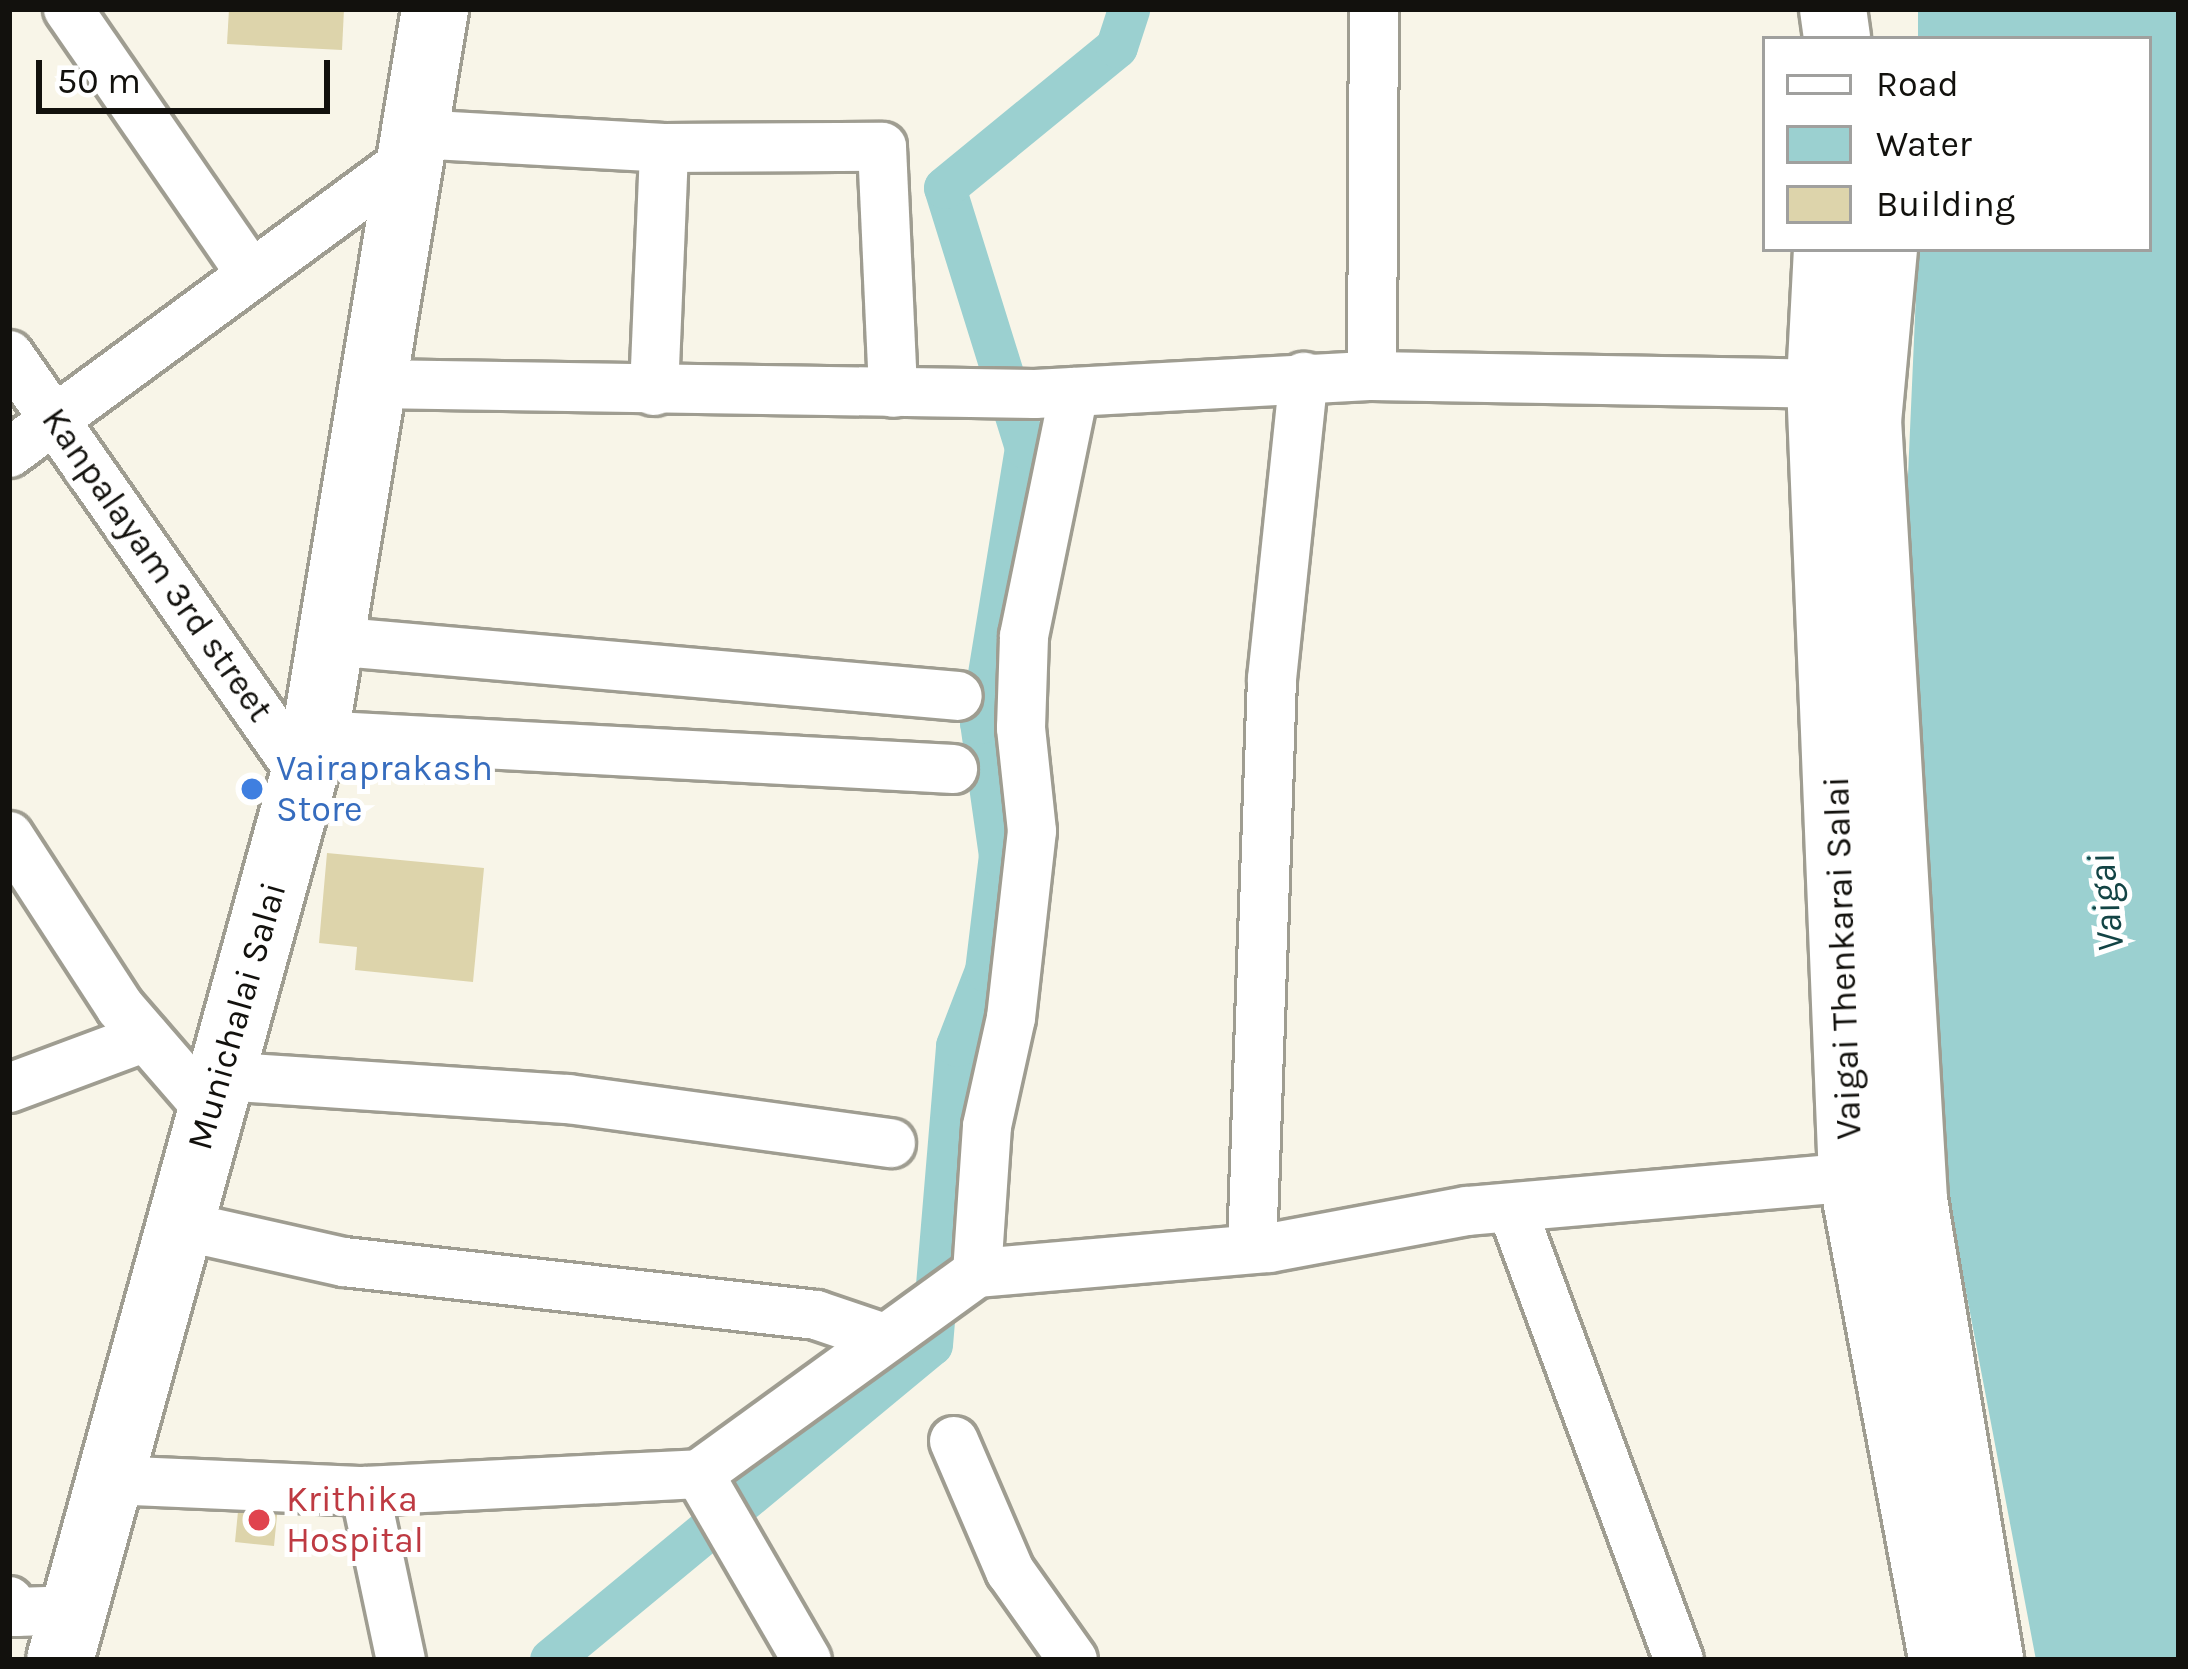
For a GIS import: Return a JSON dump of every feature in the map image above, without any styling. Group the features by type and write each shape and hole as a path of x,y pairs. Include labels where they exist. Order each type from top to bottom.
{"main road":[{"name":"Munichalai Salai","path":"68,1635 309,756 435,9"},
{"name":"Vaigai Thenkarai Salai","path":"1827,252 1820,384 1852,1177 1942,1660"},
{"name":"Vaigai Thenkarai Salai","path":"1884,252 1868,421 1914,1200 1990,1660"}],"street":[{"path":"68,9 250,273"},
{"path":"1372,376 1374,9"},
{"path":"9,453 413,146 882,147 893,393"},
{"path":"654,392 664,148"},
{"name":"Kanpalayam 3rd street","path":"9,355 309,756"},
{"path":"374,385 984,394 1372,376 1820,384"},
{"path":"1252,1249 1271,680 1304,377"},
{"path":"968,1278 987,1126 1011,1018 1031,831 1021,728 1024,636 1054,393"},
{"path":"331,641 958,696"},
{"path":"309,756 953,769"},
{"path":"9,836 146,1037 215,1094 568,1099 891,1143"},
{"path":"9,1088 146,1037"},
{"path":"110,1480 718,1504 898,1328 968,1278 1252,1249 1512,1209 1852,1177"},
{"path":"1512,1209 1678,1660"},
{"path":"178,1226 344,1262 898,1328"},
{"path":"954,1442 1010,1571 1073,1660"},
{"path":"365,1491 401,1660"},
{"path":"718,1504 794,1656"},
{"path":"9,1601 16,1612 68,1635"}],"water":[{"name":"Vaigai","path":"1918,9 2179,9 2179,1660 2036,1660 1945,1181 1911,824 1907,498 1918,252 2152,252 2152,36 1918,36"}],"building":[{"path":"229,9 344,9 342,50 227,44"},
{"path":"327,853 484,868 473,982 355,970 357,947 319,943"},
{"path":"240,1491 279,1495 274,1546 235,1542"}],"waterway":[{"path":"551,1660 932,1345 957,1046 986,971 1000,856 981,723 1026,448 945,188 1117,47 1129,9"}],"place":[{"name":"Vairaprakash Store","path":"252,789"},
{"name":"Krithika Hospital","path":"259,1520"}]}
